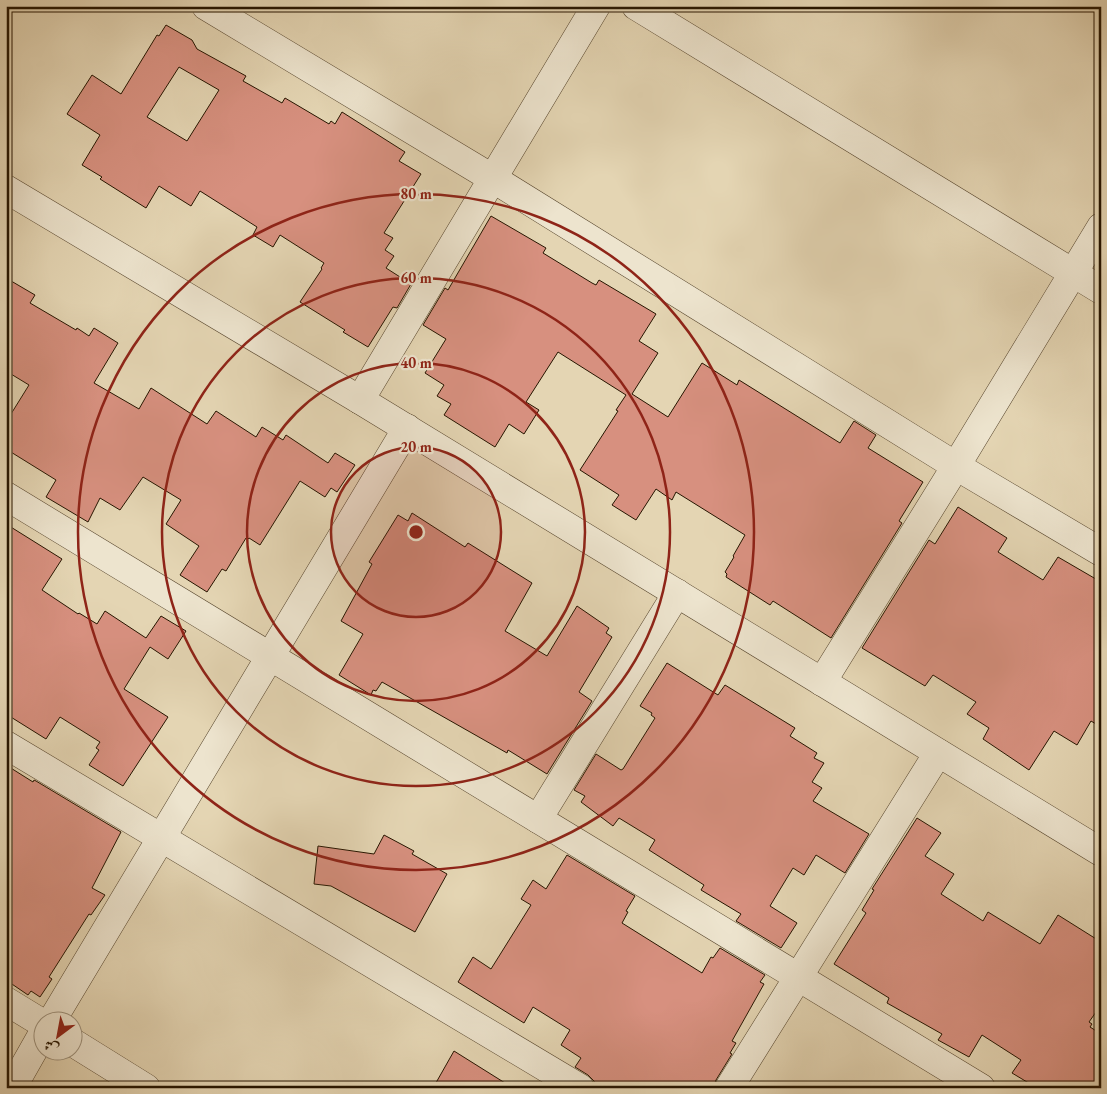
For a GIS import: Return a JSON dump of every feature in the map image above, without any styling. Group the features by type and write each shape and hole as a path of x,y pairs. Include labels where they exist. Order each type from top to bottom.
{"street":[{"path":"206,6 492,178 956,466 1101,552"},
{"path":"360,400 596,6"},
{"path":"636,6 1101,290"},
{"path":"6,188 407,428 1101,852"},
{"path":"822,682 1074,274 1101,227"},
{"path":"57,1012 407,428"},
{"path":"6,496 981,1088"},
{"path":"538,819 676,593"},
{"path":"6,745 580,1088"},
{"path":"729,1088 938,753"},
{"path":"6,1001 32,1017"},
{"path":"82,1048 146,1088"},
{"path":"12,1088 32,1053"}],"building":[{"path":"166,25 192,40 197,49 246,76 243,81 282,103 285,98 329,124 331,121 335,124 342,112 405,152 399,161 421,174 384,233 393,238 385,250 394,256 386,268 411,284 397,308 393,307 368,347 300,302 324,263 280,235 273,247 253,235 257,227 200,191 191,206 159,186 146,208 100,179 102,177 82,165 100,135 67,114 92,75 121,94 157,35 159,36","holes":["179,67 219,90 187,141 147,117"]},
{"path":"491,216 546,248 543,253 592,283 596,285 599,280 656,314 639,341 658,353 632,394 668,417 702,363 737,385 739,380 840,443 854,421 876,435 868,448 923,482 899,521 902,523 831,638 773,601 770,605 726,577 727,574 725,572 745,535 676,492 672,500 656,489 636,520 612,505 619,495 580,470 618,411 616,410 626,395 558,352 526,402 539,410 524,434 509,424 495,447 444,415 451,404 437,396 444,385 425,373 446,339 423,325 445,288 448,290"},
{"path":"6,278 35,295 30,303 76,330 77,328 89,336 94,328 118,343 94,383 139,409 151,388 207,424 216,411 256,437 262,427 283,440 286,435 328,463 335,453 355,465 337,492 331,488 325,497 300,481 260,545 246,538 226,571 222,569 207,592 180,575 199,546 166,524 181,500 143,477 120,510 100,498 88,522 46,497 56,480 6,449 6,422 29,385 6,371"},
{"path":"958,507 1007,538 998,552 1043,580 1058,557 1101,582 1101,727 1091,721 1077,745 1054,731 1029,770 983,739 989,728 967,714 976,702 933,675 925,686 862,648 929,540 935,544"},
{"path":"412,513 465,547 468,543 532,583 505,631 547,656 577,606 609,628 606,633 612,637 579,692 592,701 547,774 508,750 507,753 382,682 376,691 373,690 371,695 339,675 363,634 341,621 372,564 369,562 398,515 408,521"},
{"path":"6,524 62,559 42,590 78,614 97,624 105,611 146,638 161,616 186,631 168,659 150,647 124,689 168,717 123,786 89,765 99,750 96,748 100,742 60,717 46,739 6,714"},
{"path":"667,663 718,695 725,685 795,728 790,736 817,753 814,758 824,763 812,782 822,788 813,801 869,834 845,873 816,855 804,875 793,868 770,906 797,923 781,948 736,921 741,914 701,890 704,885 649,850 655,840 619,818 613,826 581,802 585,796 574,790 596,754 621,770 623,769 655,718 651,715 652,713 640,706"},
{"path":"6,765 121,832 92,888 105,895 91,915 89,914 49,977 52,979 40,997 31,991 28,995 6,980"},
{"path":"917,818 941,833 925,856 954,874 941,894 983,921 988,912 1040,944 1058,915 1101,942 1101,1005 1089,1022 1092,1024 1090,1027 1101,1034 1101,1088 1037,1088 1012,1073 1021,1060 982,1035 969,1057 938,1040 942,1034 887,1003 889,998 834,964 866,913 862,910 874,890 872,889"},
{"path":"384,835 414,851 412,854 447,874 415,932 331,886 314,884 318,846 374,854"},
{"path":"567,855 635,896 626,911 628,912 622,923 702,973 711,957 713,958 720,948 765,975 760,982 764,984 732,1041 736,1043 730,1053 732,1054 713,1088 596,1088 594,1081 588,1075 575,1067 581,1058 561,1045 570,1030 533,1007 524,1023 458,982 473,957 491,969 531,905 521,899 533,880 546,889"},
{"path":"454,1051 513,1088 433,1088"}]}
